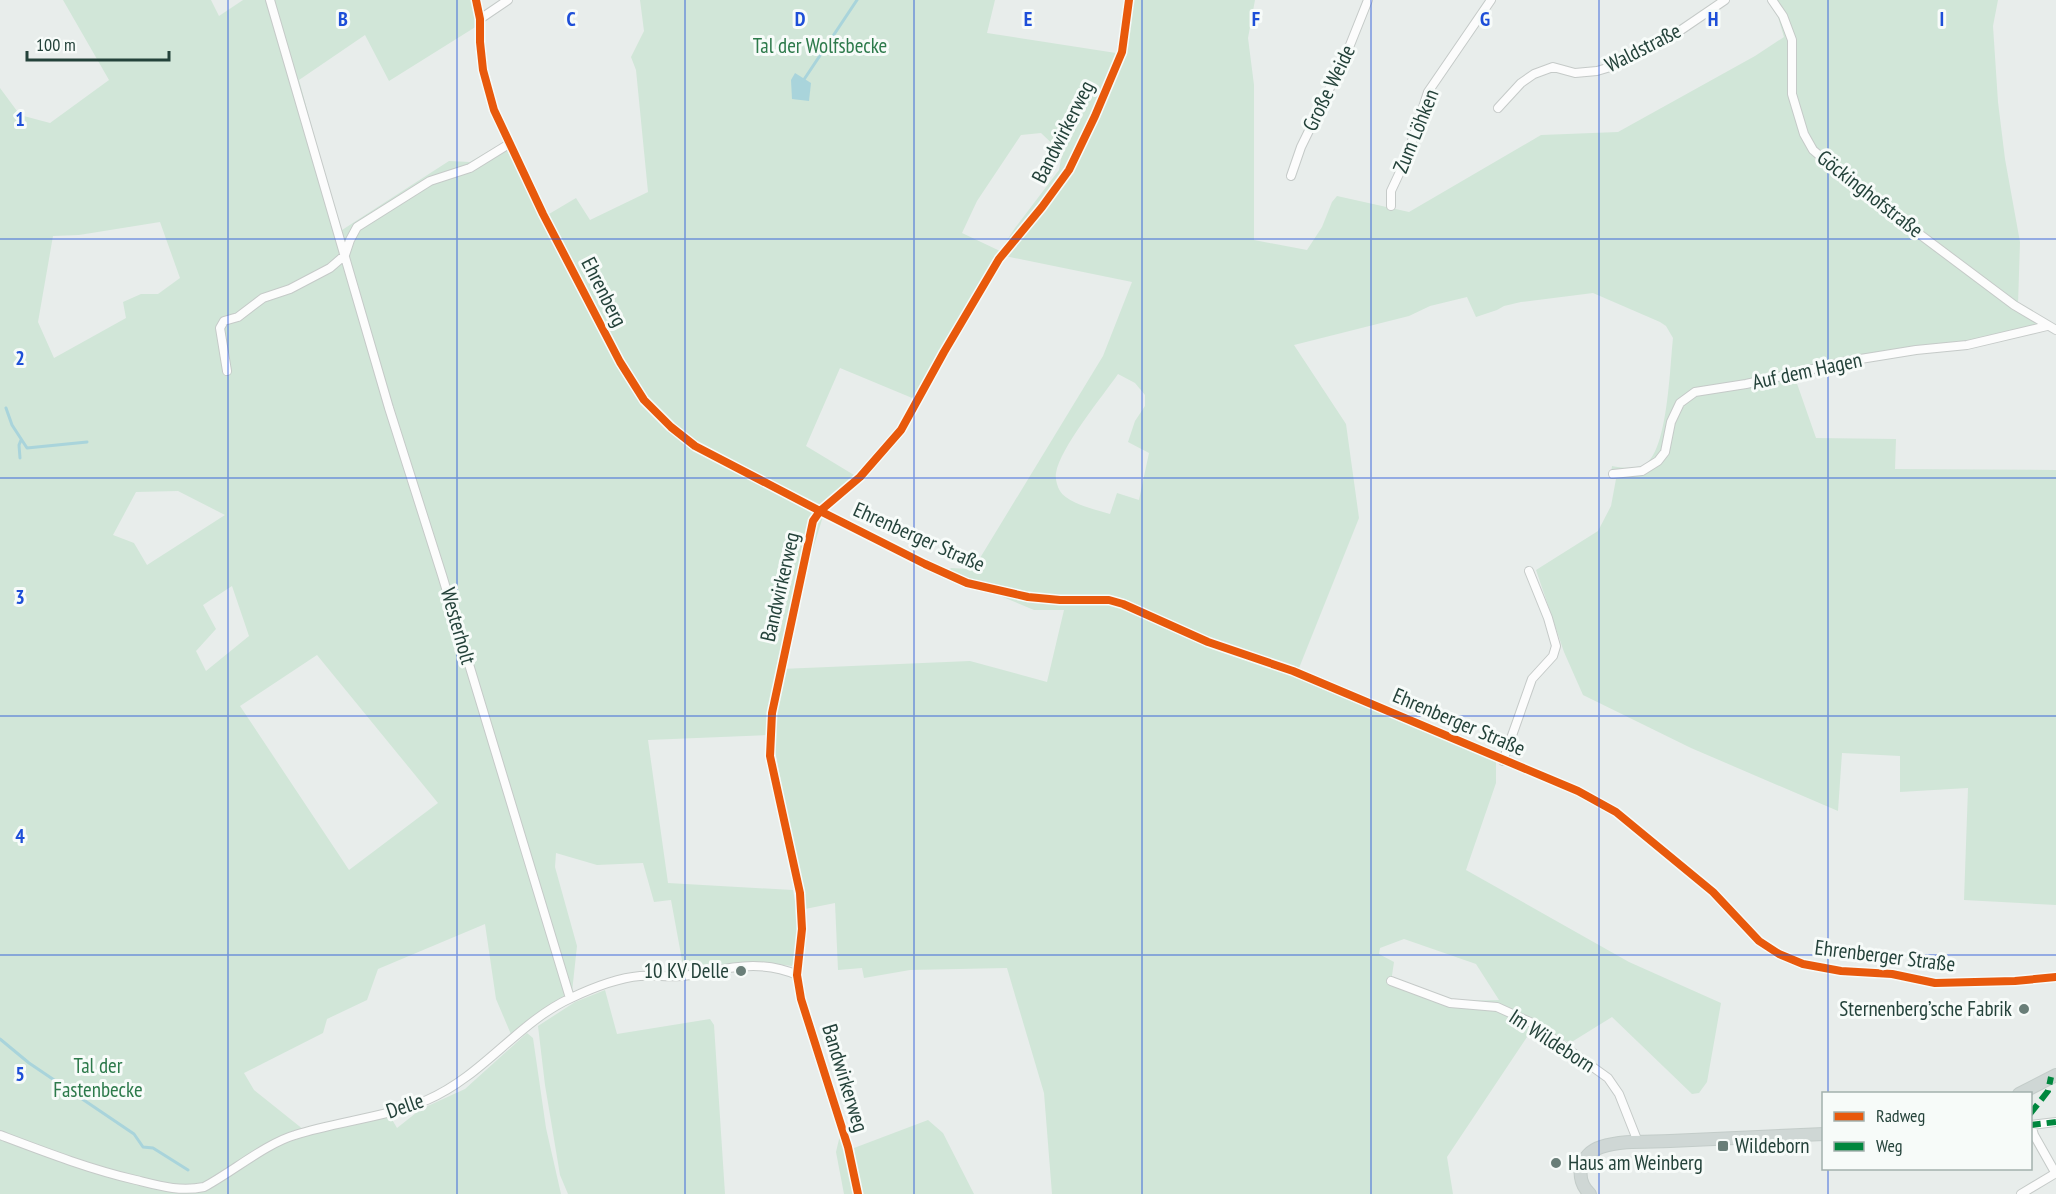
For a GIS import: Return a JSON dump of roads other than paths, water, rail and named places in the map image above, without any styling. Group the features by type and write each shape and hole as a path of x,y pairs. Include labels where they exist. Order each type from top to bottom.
{"main road":[{"path":"2023,1092 2056,1075"},
{"path":"1590,1194 1580,1180 1581,1168 1587,1156 1603,1146 1638,1142 1822,1134"}],"street":[{"path":"270,0 345,255"},
{"name":"Ehrenberg","path":"476,0 480,19 483,70 494,110 620,362 644,400 671,427 695,446 820,511"},
{"path":"480,19 508,0"},
{"name":"Bandwirkerweg","path":"858,1194 848,1147 801,999 797,975 802,929 800,893 770,756 772,713 813,521 820,511 861,477 901,430 999,259 1069,170 1122,52 1129,0"},
{"name":"Große Weide","path":"1291,176 1301,147 1346,55 1368,0"},
{"name":"Zum Löhken","path":"1391,206 1391,191 1406,159 1428,92 1491,0"},
{"name":"Waldstraße","path":"1498,108 1521,83 1534,75 1553,68 1575,73 1598,71 1624,63 1682,30 1725,0"},
{"name":"Göckinghofstraße","path":"1772,0 1783,16 1792,40 1792,94 1804,134 1814,150 1854,186 2013,305 2056,330"},
{"path":"227,370 220,328 224,321 238,317 263,298 290,289 330,268 345,255 357,227 430,182 470,168 509,144"},
{"name":"Westerholt","path":"345,255 389,408 442,574 570,998"},
{"name":"Auf dem Hagen","path":"1613,474 1642,471 1658,461 1665,452 1671,422 1680,403 1695,392 1916,350 1967,345 2047,326"},
{"name":"Ehrenberger Straße","path":"820,511 967,583 1028,597 1108,600 1124,604 1208,642 1293,671 1578,791 1616,812 1713,892 1759,941 1797,962 1819,968 1892,974 1935,982 2014,981 2056,977"},
{"path":"1503,761 1532,679 1552,656 1556,646 1548,618 1528,571"},
{"name":"Delle","path":"0,1135 96,1171 170,1188 188,1190 204,1187 293,1135 395,1112 462,1082 530,1024 570,998 611,982 638,976 686,976 752,965 774,967 797,975"},
{"name":"Im Wildeborn","path":"1391,981 1450,1003 1497,1007 1530,1022 1608,1078 1619,1094 1638,1142"},
{"path":"2032,1125 2056,1122"},
{"path":"2021,1194 2056,1173 2032,1128"}],"water":[{"path":"795,73 811,83 809,101 792,99 791,80"}],"waterway":[{"path":"803,81 857,0"},
{"path":"6,408 12,425 27,448 87,442"},
{"path":"20,458 21,440"},
{"path":"0,1039 29,1063 134,1134 143,1147 153,1148 188,1170"}],"place":[{"name":"10 KV Delle","path":"741,971"},
{"name":"Sternenberg’sche Fabrik","path":"2024,1009"},
{"name":"Wildeborn","path":"1723,1146"},
{"name":"Haus am Weinberg","path":"1556,1163"}],"park label":[{"name":"Tal der Wolfsbecke","path":"820,46"},
{"name":"Tal der Fastenbecke","path":"98,1078"}]}
